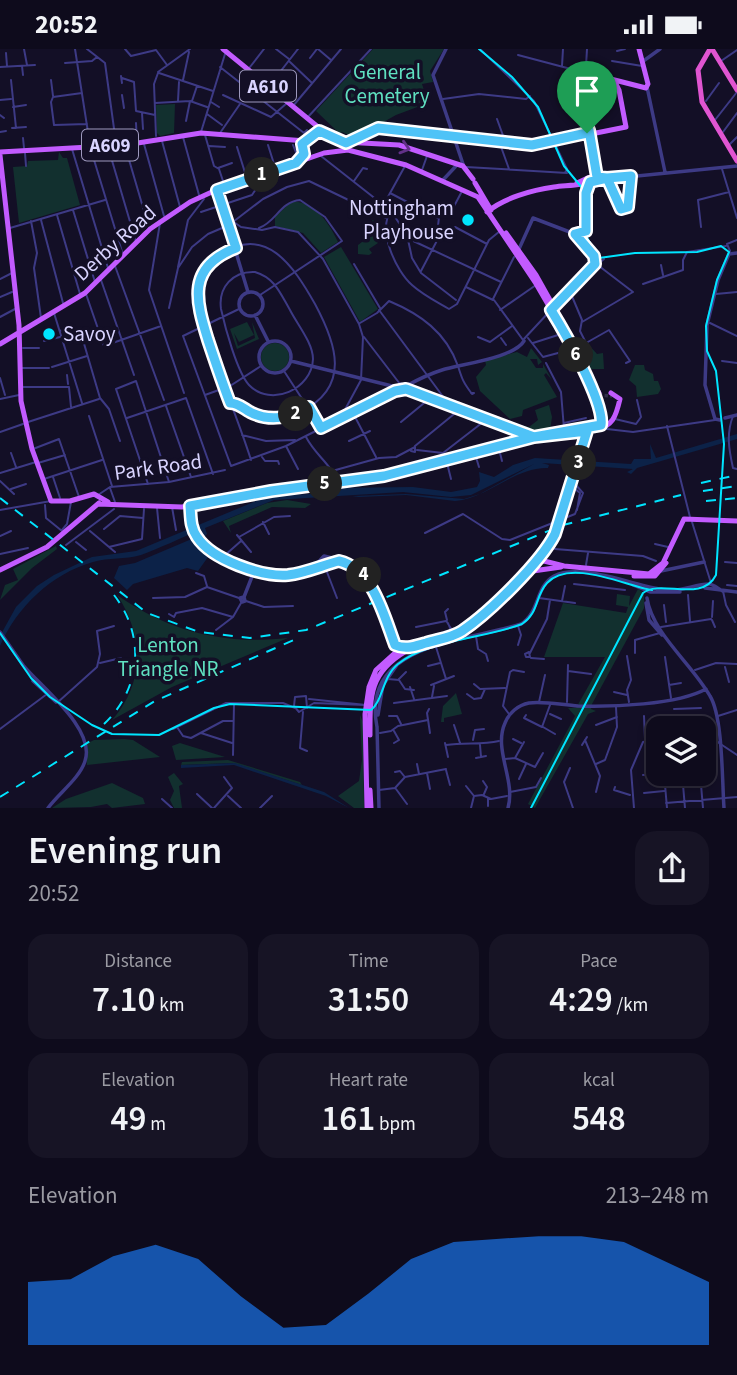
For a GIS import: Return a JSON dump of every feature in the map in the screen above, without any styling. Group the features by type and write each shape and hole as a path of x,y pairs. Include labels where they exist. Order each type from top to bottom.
{"highway":[{"path":"737,91 734,80 711,49 698,70 703,104 737,160"}],"main road":[{"name":"A610","path":"225,51 290,104 318,132 348,150"},
{"path":"564,186 598,179 591,135 587,70 595,75 647,87 642,58"},
{"path":"586,85 595,75"},
{"path":"591,135 624,127 626,122 614,80"},
{"path":"619,90 626,83"},
{"name":"A610","path":"318,132 351,143 399,145 460,165 474,181 476,192"},
{"path":"298,162 306,141 318,132"},
{"name":"A609","path":"0,153 125,145 203,133 293,143 306,141"},
{"name":"A609","path":"293,143 300,152"},
{"name":"Derby Road","path":"0,344 54,312 98,281 149,227 180,208 217,190 330,151 348,150 406,165 476,192 489,211"},
{"path":"300,152 307,157 318,156"},
{"path":"0,153 20,333 21,395 32,449 48,502 98,496 114,505"},
{"path":"489,211 515,198 588,179 595,169"},
{"path":"489,211 500,232 517,252 552,307 598,396"},
{"path":"489,211 578,351 598,396 601,427"},
{"path":"586,441 613,420 619,404 614,395"},
{"path":"78,497 92,505 187,505 377,478 534,437 601,427"},
{"path":"553,566 552,538 573,485 587,430"},
{"path":"88,496 92,505"},
{"path":"0,570 39,552 83,518 98,496"},
{"path":"521,577 553,566 564,566 628,573 644,578 662,569 684,524 691,519"},
{"path":"662,569 673,548 680,523 691,519 737,521"},
{"path":"369,808 365,703 374,673 389,657 400,651 441,638 468,625 551,548"},
{"path":"541,557 553,566"},
{"path":"530,572 541,557"},
{"path":"369,808 365,703 379,674 400,651"}],"street":[{"path":"24,49 27,65"},
{"path":"75,49 90,147 124,256"},
{"path":"87,49 104,63 117,145"},
{"path":"125,49 131,56 155,50 167,65"},
{"path":"177,49 181,56"},
{"path":"248,71 264,49"},
{"path":"276,49 312,82"},
{"path":"268,87 298,49"},
{"path":"310,58 318,49 331,60"},
{"path":"223,95 271,117 290,104 341,49"},
{"path":"309,121 371,49"},
{"path":"446,49 433,72 455,139 460,165"},
{"path":"442,181 460,165 566,173 567,169 555,142 530,96 480,49"},
{"path":"562,67 563,49"},
{"path":"518,55 562,67 587,70 587,49"},
{"path":"180,208 159,141 155,103 158,73 189,50"},
{"path":"178,102 189,50"},
{"path":"617,51 626,50"},
{"path":"612,61 642,58 660,50"},
{"path":"720,61 737,50"},
{"path":"225,51 206,113 203,133 214,166 225,187"},
{"path":"7,55 7,67"},
{"path":"65,63 92,61 97,56"},
{"path":"0,67 35,65"},
{"path":"22,66 23,75"},
{"path":"220,67 304,133 307,130"},
{"path":"158,73 213,91"},
{"path":"122,83 121,77 134,82 135,110 155,115"},
{"path":"11,80 14,128 26,127"},
{"path":"51,80 55,126 88,124"},
{"path":"703,104 719,83"},
{"path":"12,85 19,85"},
{"path":"186,121 197,86"},
{"path":"647,87 666,172"},
{"path":"715,121 737,91"},
{"path":"53,97 83,93"},
{"path":"442,100 469,94 526,99 530,96"},
{"path":"122,95 124,108"},
{"path":"0,100 13,99"},
{"path":"210,101 219,107"},
{"path":"155,103 191,102 208,108"},
{"path":"220,134 223,125 241,103"},
{"path":"13,107 24,105"},
{"path":"142,113 143,129"},
{"path":"206,113 223,125"},
{"path":"225,113 230,117"},
{"path":"722,133 737,113"},
{"path":"0,115 4,118"},
{"path":"497,119 509,170"},
{"path":"136,123 162,220 149,288 184,393"},
{"path":"351,143 378,128 401,129 455,139 538,145 591,135"},
{"path":"0,132 6,131"},
{"path":"169,308 188,220 202,196 183,136"},
{"path":"729,145 737,137"},
{"path":"23,138 26,166"},
{"path":"125,145 149,227"},
{"path":"107,146 136,242"},
{"path":"208,146 225,147"},
{"path":"267,146 276,170"},
{"path":"237,147 247,180"},
{"path":"72,148 110,268 141,333 164,400"},
{"path":"421,171 427,155"},
{"path":"318,156 391,211 409,239 412,258 420,271 457,300"},
{"path":"729,168 735,165 737,160"},
{"path":"217,168 232,163"},
{"path":"384,204 406,165"},
{"path":"575,234 585,231 586,195 598,179 737,166"},
{"path":"353,182 363,168 367,169"},
{"path":"722,168 737,218"},
{"path":"598,179 625,210 629,205 631,176"},
{"path":"178,268 203,238 231,223 273,193 305,181 332,190 355,205 386,218"},
{"path":"579,185 586,195"},
{"path":"201,212 253,194 256,189"},
{"path":"390,194 438,218 452,212 463,189"},
{"path":"217,190 231,223 248,292"},
{"path":"701,227 698,200 729,192"},
{"path":"9,228 106,199"},
{"path":"239,309 240,297 248,292 260,295 342,241 325,216 300,200 283,206 266,225 258,228"},
{"path":"733,205 737,203"},
{"path":"73,209 134,375"},
{"path":"391,211 386,218 389,243 409,283 449,309 455,306 487,244 500,232"},
{"path":"57,214 82,293 104,346 161,326"},
{"path":"438,218 438,226 442,231 449,232 455,227 487,244"},
{"path":"494,300 534,218 575,234 596,260 593,267"},
{"path":"41,219 63,306"},
{"path":"32,221 37,257 34,268 41,319"},
{"path":"231,223 298,232 321,256 359,324 363,337 361,378 342,418"},
{"path":"266,225 268,229"},
{"path":"420,271 442,231"},
{"path":"409,239 501,282"},
{"path":"643,284 683,270 682,260 687,252 726,246 737,240"},
{"path":"230,403 237,403 257,415 274,418 294,415 309,407 325,393 335,372 336,351 332,338 297,271 288,260 272,250 252,246 236,248 213,261 201,280 197,302 224,388 251,460"},
{"path":"720,419 711,405 705,385 707,322 729,254 726,246"},
{"path":"729,254 737,253"},
{"path":"406,388 426,377 513,351 552,307 569,295 593,267 604,259"},
{"path":"354,264 380,309 426,377 447,399 447,403"},
{"path":"661,265 664,277"},
{"path":"582,322 632,292 601,267 593,267"},
{"path":"0,279 13,273"},
{"path":"243,273 259,273 276,285 310,347 312,366 296,389 280,395 265,394 250,386 244,376 223,316 220,299 229,280 243,273"},
{"path":"500,310 537,285"},
{"path":"465,286 494,300 512,325 543,357 558,353"},
{"path":"0,297 15,291"},
{"path":"715,294 737,292"},
{"path":"239,309 248,316 256,315 263,307 260,295"},
{"path":"569,295 582,322 580,331 586,342"},
{"path":"359,324 389,301 430,322 441,335 458,367 459,377 471,393"},
{"path":"0,317 17,308"},
{"path":"239,309 183,336 232,467 286,446 398,387"},
{"path":"54,312 82,403"},
{"path":"256,315 268,342"},
{"path":"707,322 737,336"},
{"path":"478,337 487,343 500,337 512,325"},
{"path":"60,331 77,327 100,398 109,409 120,441"},
{"path":"578,351 586,342 609,330 630,361 626,363"},
{"path":"532,343 558,335"},
{"path":"44,341 62,337"},
{"path":"363,337 398,387"},
{"path":"500,337 506,345"},
{"path":"261,366 260,351 268,342 279,341 286,345 291,361"},
{"path":"20,348 39,348"},
{"path":"20,367 50,367 88,356"},
{"path":"291,361 406,388 534,437"},
{"path":"284,371 291,361"},
{"path":"722,361 737,363"},
{"path":"547,363 561,392 564,432"},
{"path":"204,395 224,388 261,366"},
{"path":"261,366 270,372 284,371"},
{"path":"284,371 321,428"},
{"path":"67,375 71,408"},
{"path":"0,378 5,396"},
{"path":"148,484 116,388 136,381 169,482"},
{"path":"20,387 69,387"},
{"path":"0,399 21,395"},
{"path":"0,432 100,398"},
{"path":"126,418 186,398 213,474"},
{"path":"401,422 430,398"},
{"path":"635,423 641,416 637,400"},
{"path":"166,405 191,478"},
{"path":"306,436 316,455 333,471 376,459 391,459 411,451 460,408"},
{"path":"353,413 376,459"},
{"path":"601,427 637,432 736,415"},
{"path":"735,469 728,433 736,415"},
{"path":"66,545 89,531 114,505 89,416"},
{"path":"635,417 637,432"},
{"path":"415,448 443,453 487,418"},
{"path":"564,422 586,418"},
{"path":"613,420 618,431"},
{"path":"613,420 635,423"},
{"path":"667,426 710,585"},
{"path":"512,429 516,442"},
{"path":"349,441 370,431"},
{"path":"242,435 266,441 295,441"},
{"path":"52,437 53,441"},
{"path":"32,449 59,439 78,497"},
{"path":"286,446 298,469"},
{"path":"499,446 502,461"},
{"path":"475,452 479,467"},
{"path":"11,453 16,468"},
{"path":"0,473 65,455"},
{"path":"262,456 265,461 278,461 279,464"},
{"path":"41,479 103,459"},
{"path":"446,460 451,479"},
{"name":"Park Road","path":"98,496 111,487 169,482 225,470"},
{"path":"52,476 61,502"},
{"path":"0,481 14,494"},
{"path":"10,489 26,484"},
{"path":"425,533 463,515 507,541 578,511 583,491 573,485"},
{"path":"61,530 67,524 70,501"},
{"path":"0,510 48,502 46,518 61,530 71,543"},
{"path":"187,505 190,520 202,544 253,572 291,575 339,561 359,568 400,651"},
{"path":"187,505 190,520"},
{"path":"109,547 142,538 144,506"},
{"path":"157,506 160,538"},
{"path":"172,507 176,530"},
{"path":"104,529 121,516 144,518"},
{"path":"223,557 239,538 263,522 278,516 290,516"},
{"path":"263,522 269,534"},
{"path":"0,536 11,531"},
{"path":"89,531 114,552"},
{"path":"239,538 251,552"},
{"path":"75,540 86,550"},
{"path":"655,544 673,548"},
{"path":"0,554 29,548"},
{"path":"551,548 643,556 656,561"},
{"path":"585,568 588,552"},
{"path":"696,563 701,556"},
{"path":"312,569 323,557 337,598"},
{"path":"320,562 327,564"},
{"path":"662,569 704,562"},
{"path":"725,562 737,563"},
{"path":"216,630 233,617 253,572"},
{"path":"196,573 204,576 207,587"},
{"path":"400,651 436,647 517,625 531,617 545,585 559,574 596,575 656,589 676,590 710,585 723,591 737,592"},
{"path":"594,586 596,575"},
{"path":"619,579 650,592 671,594 710,585"},
{"path":"576,583 624,589"},
{"path":"727,585 737,586"},
{"path":"153,598 185,597 207,587 264,607 293,606"},
{"path":"562,601 564,587"},
{"path":"656,589 650,592 648,598 648,617 694,670 706,689 717,716 724,808"},
{"path":"723,591 734,621"},
{"path":"689,597 690,621"},
{"path":"539,598 575,603"},
{"path":"544,659 530,657 530,653 547,618 550,600"},
{"path":"713,601 711,618 715,627"},
{"path":"170,614 174,617 176,613 202,608 233,617"},
{"path":"665,608 666,624"},
{"path":"448,609 445,612 452,633"},
{"path":"731,616 737,614"},
{"path":"629,705 627,695 631,680 628,657 634,655 635,640 660,631 666,624 711,618"},
{"path":"416,627 447,622"},
{"path":"517,625 520,641 518,645"},
{"path":"58,702 92,674 99,663 97,632 114,626"},
{"path":"2,634 23,665 76,720 85,748 85,762 48,808"},
{"path":"476,636 478,649 486,654 488,661"},
{"path":"516,640 520,641"},
{"path":"436,647 446,679"},
{"path":"379,808 377,727 380,694 385,677 400,651"},
{"path":"99,663 121,657"},
{"path":"664,657 671,698"},
{"path":"660,663 665,662"},
{"path":"430,664 440,663"},
{"path":"694,670 716,663 724,666 737,664"},
{"path":"566,705 569,665"},
{"path":"724,666 729,682"},
{"path":"510,715 503,707 505,688 511,670 524,671"},
{"path":"568,671 591,674"},
{"path":"399,680 406,674"},
{"path":"431,685 452,675"},
{"path":"539,703 545,675"},
{"path":"385,677 399,680 404,688 412,689 414,699"},
{"path":"669,685 681,683"},
{"path":"433,698 431,691 436,684"},
{"path":"474,684 485,689 505,688"},
{"path":"467,694 474,699 481,698 485,689"},
{"path":"508,808 510,794 502,741 503,727 510,715 521,706 539,703 616,707 681,697 706,689"},
{"path":"0,729 47,692"},
{"path":"614,692 627,695"},
{"path":"173,729 211,708 234,703 284,703 301,694 308,699 365,703"},
{"path":"394,703 447,696"},
{"path":"681,697 683,708"},
{"path":"294,698 296,710 301,717"},
{"path":"307,708 308,699"},
{"path":"233,755 234,703"},
{"path":"284,703 303,711"},
{"path":"307,751 300,748 303,711 317,703 365,703"},
{"path":"542,726 550,713 550,704"},
{"path":"596,764 605,760 617,727 616,707"},
{"path":"674,709 701,708"},
{"path":"429,709 430,733"},
{"path":"717,716 737,710"},
{"path":"550,713 561,719"},
{"path":"389,720 389,715 397,716 401,725"},
{"path":"526,715 524,718 554,734 555,729"},
{"path":"634,808 631,768 646,740 644,716"},
{"path":"598,723 617,717"},
{"path":"377,734 401,725 428,720"},
{"path":"177,727 188,738 223,721 233,721"},
{"path":"454,725 458,729 460,743"},
{"path":"474,741 475,730 483,727"},
{"path":"393,730 398,741"},
{"path":"201,733 233,743"},
{"path":"514,739 523,743 515,758"},
{"path":"582,745 586,739 601,777 595,790"},
{"path":"394,743 404,741"},
{"path":"448,757 446,744 502,741"},
{"path":"718,742 737,755"},
{"path":"480,744 481,757"},
{"path":"504,760 515,758 536,766 543,753"},
{"path":"476,758 486,756"},
{"path":"417,764 419,775"},
{"path":"519,779 526,764"},
{"path":"395,772 400,769 405,777"},
{"path":"378,790 395,788 405,777 441,769 446,769 450,785"},
{"path":"568,769 564,782 573,808"},
{"path":"427,773 430,789"},
{"path":"197,793 213,808 232,788 224,777"},
{"path":"474,796 484,795 488,798 510,794 536,787 541,778"},
{"path":"483,781 487,787 484,795"},
{"path":"466,786 474,796"},
{"path":"665,786 667,808"},
{"path":"683,786 685,808"},
{"path":"701,786 703,808"},
{"path":"615,787 614,790 633,796"},
{"path":"395,788 401,802 407,804"},
{"path":"644,793 665,791"},
{"path":"227,795 241,808"},
{"path":"167,802 170,796"},
{"path":"260,808 272,796"},
{"path":"471,808 474,796"},
{"path":"666,803 737,797"},
{"path":"488,798 488,806"},
{"path":"162,799 172,808"}],"green space":[{"name":"General Cemetery","path":"373,49 444,49 430,71 433,82 422,84 428,103 396,115 355,138 342,132 340,134 316,111"},
{"path":"175,104 174,133 160,136 157,133 156,105"},
{"path":"59,152 63,158 67,158 80,205 19,223 13,167 27,166 28,161 58,160"},
{"path":"291,202 306,204 320,214 338,242 321,253 303,233 275,226 275,217"},
{"path":"373,220 376,222 372,234 378,243 369,249 372,253 369,255 358,254 358,245 366,239 365,227"},
{"path":"341,247 378,309 360,322 324,257"},
{"path":"247,322 254,335 239,342 234,333 238,346 255,338 252,322 259,339 237,349 230,329"},
{"path":"275,343 285,347 289,357 285,367 275,371 265,367 261,357 265,347"},
{"path":"588,344 597,354 603,353 604,369 591,369 583,347"},
{"path":"531,348 542,362 538,365 537,359 530,359 536,368 543,368 543,364 552,380 546,373 544,375 557,397 523,410 522,416 510,419 480,391 476,377 486,365 485,360 517,352 527,357"},
{"path":"635,365 644,365 645,370 653,374 654,381 658,381 661,389 658,394 637,397 636,386 629,380"},
{"path":"549,405 552,417 550,431 526,430 495,419 496,416 500,420 529,427 538,420 535,410"},
{"path":"287,500 311,504 305,508 272,507 229,526 231,533 223,521 267,503"},
{"path":"56,546 57,549 32,568 0,600 5,585 18,580 13,569"},
{"path":"638,589 644,593 644,608 592,704 591,709 596,711 588,714 535,808 528,804 575,716 568,708 576,708 605,657 544,657 563,603 626,613 628,607 616,605 617,594 630,596 629,606"},
{"name":"Lenton Triangle NR","path":"117,595 157,618 198,633 242,639 288,638 172,687 112,720 131,690 137,659 132,626"},
{"path":"456,693 462,714 444,718 444,722 441,722 443,706"},
{"path":"360,715 363,722 364,808 354,808 338,796 359,781 362,760"},
{"path":"94,740 133,740 160,757 87,765 86,744"},
{"path":"180,743 225,757 176,760 172,746"},
{"path":"228,760 300,782 302,785 233,763 181,765 182,762"},
{"path":"174,773 183,784 179,786 182,808 174,808 170,800 174,791 168,777"},
{"path":"112,783 143,798 145,804 112,808 107,804 52,808 66,799"}],"water":[{"path":"737,434 737,439 637,468 631,474 627,472 633,469 542,463 549,465 548,468 524,472 480,494 534,464 471,495 451,497 403,492 274,500 205,528 207,534 197,544 208,557 198,571 187,568 133,584 127,590 114,578 119,566 135,563 194,538 202,531 200,530 141,555 99,560 78,567 50,584 26,605 0,646 0,636 16,607 37,586 54,575 92,557 136,551 268,496 310,494 330,488 413,487 451,492 477,487 480,481 479,472 494,477 513,465 535,458 631,464 634,459 651,459 650,444 656,458"},
{"path":"406,494 464,499 480,494 467,499 455,501 406,495 352,496"},
{"path":"235,763 324,792 349,808 326,796 234,765 181,768 181,765"}],"tunnel":[{"path":"599,395 612,396"}],"tram line":[{"path":"479,49 512,77 538,107 564,166 583,189 586,236 599,258 635,253 697,252 721,246 729,252 717,280 706,326 707,351 716,371 724,444 716,575 710,583 701,588 660,588 643,593 531,808"},
{"path":"0,633 31,678 50,697 92,725 112,734 159,735 214,708 230,704 371,710 378,701 389,675 398,664 410,656 441,644 522,624 531,615 543,588 557,576 583,573 652,590"}],"railway":[{"path":"701,483 737,475"},
{"path":"703,491 737,486"},
{"path":"0,498 147,613 199,632 250,638 306,630 563,525 681,495"},
{"path":"706,501 737,498"},
{"path":"104,724 126,695 135,662 131,628 114,595"},
{"path":"0,797 155,701 296,639"}],"place":[{"name":"Nottingham Playhouse","path":"468,220"},
{"name":"Savoy","path":"49,334"}],"route":[{"path":"587,133 532,145 429,136 395,128 377,129 346,143 319,131 302,144 304,154 296,163 217,190 236,248 213,261 201,280 197,294 199,316 230,403 237,403 257,415 287,417 309,407 321,428 395,391 406,389 534,437 579,430 587,431 555,534 550,545 532,561 521,577 465,629 445,639 405,648 395,645 362,571 346,562 330,563 327,567 291,575 266,575 236,564 202,544 192,528 190,506 271,491 396,474 534,437 601,425 599,411 582,368 551,310 595,264 594,256 579,242 575,234 586,231 587,186 590,182 604,178 631,176 628,207 621,209 607,178 604,178 597,177 589,130 587,133"}]}
